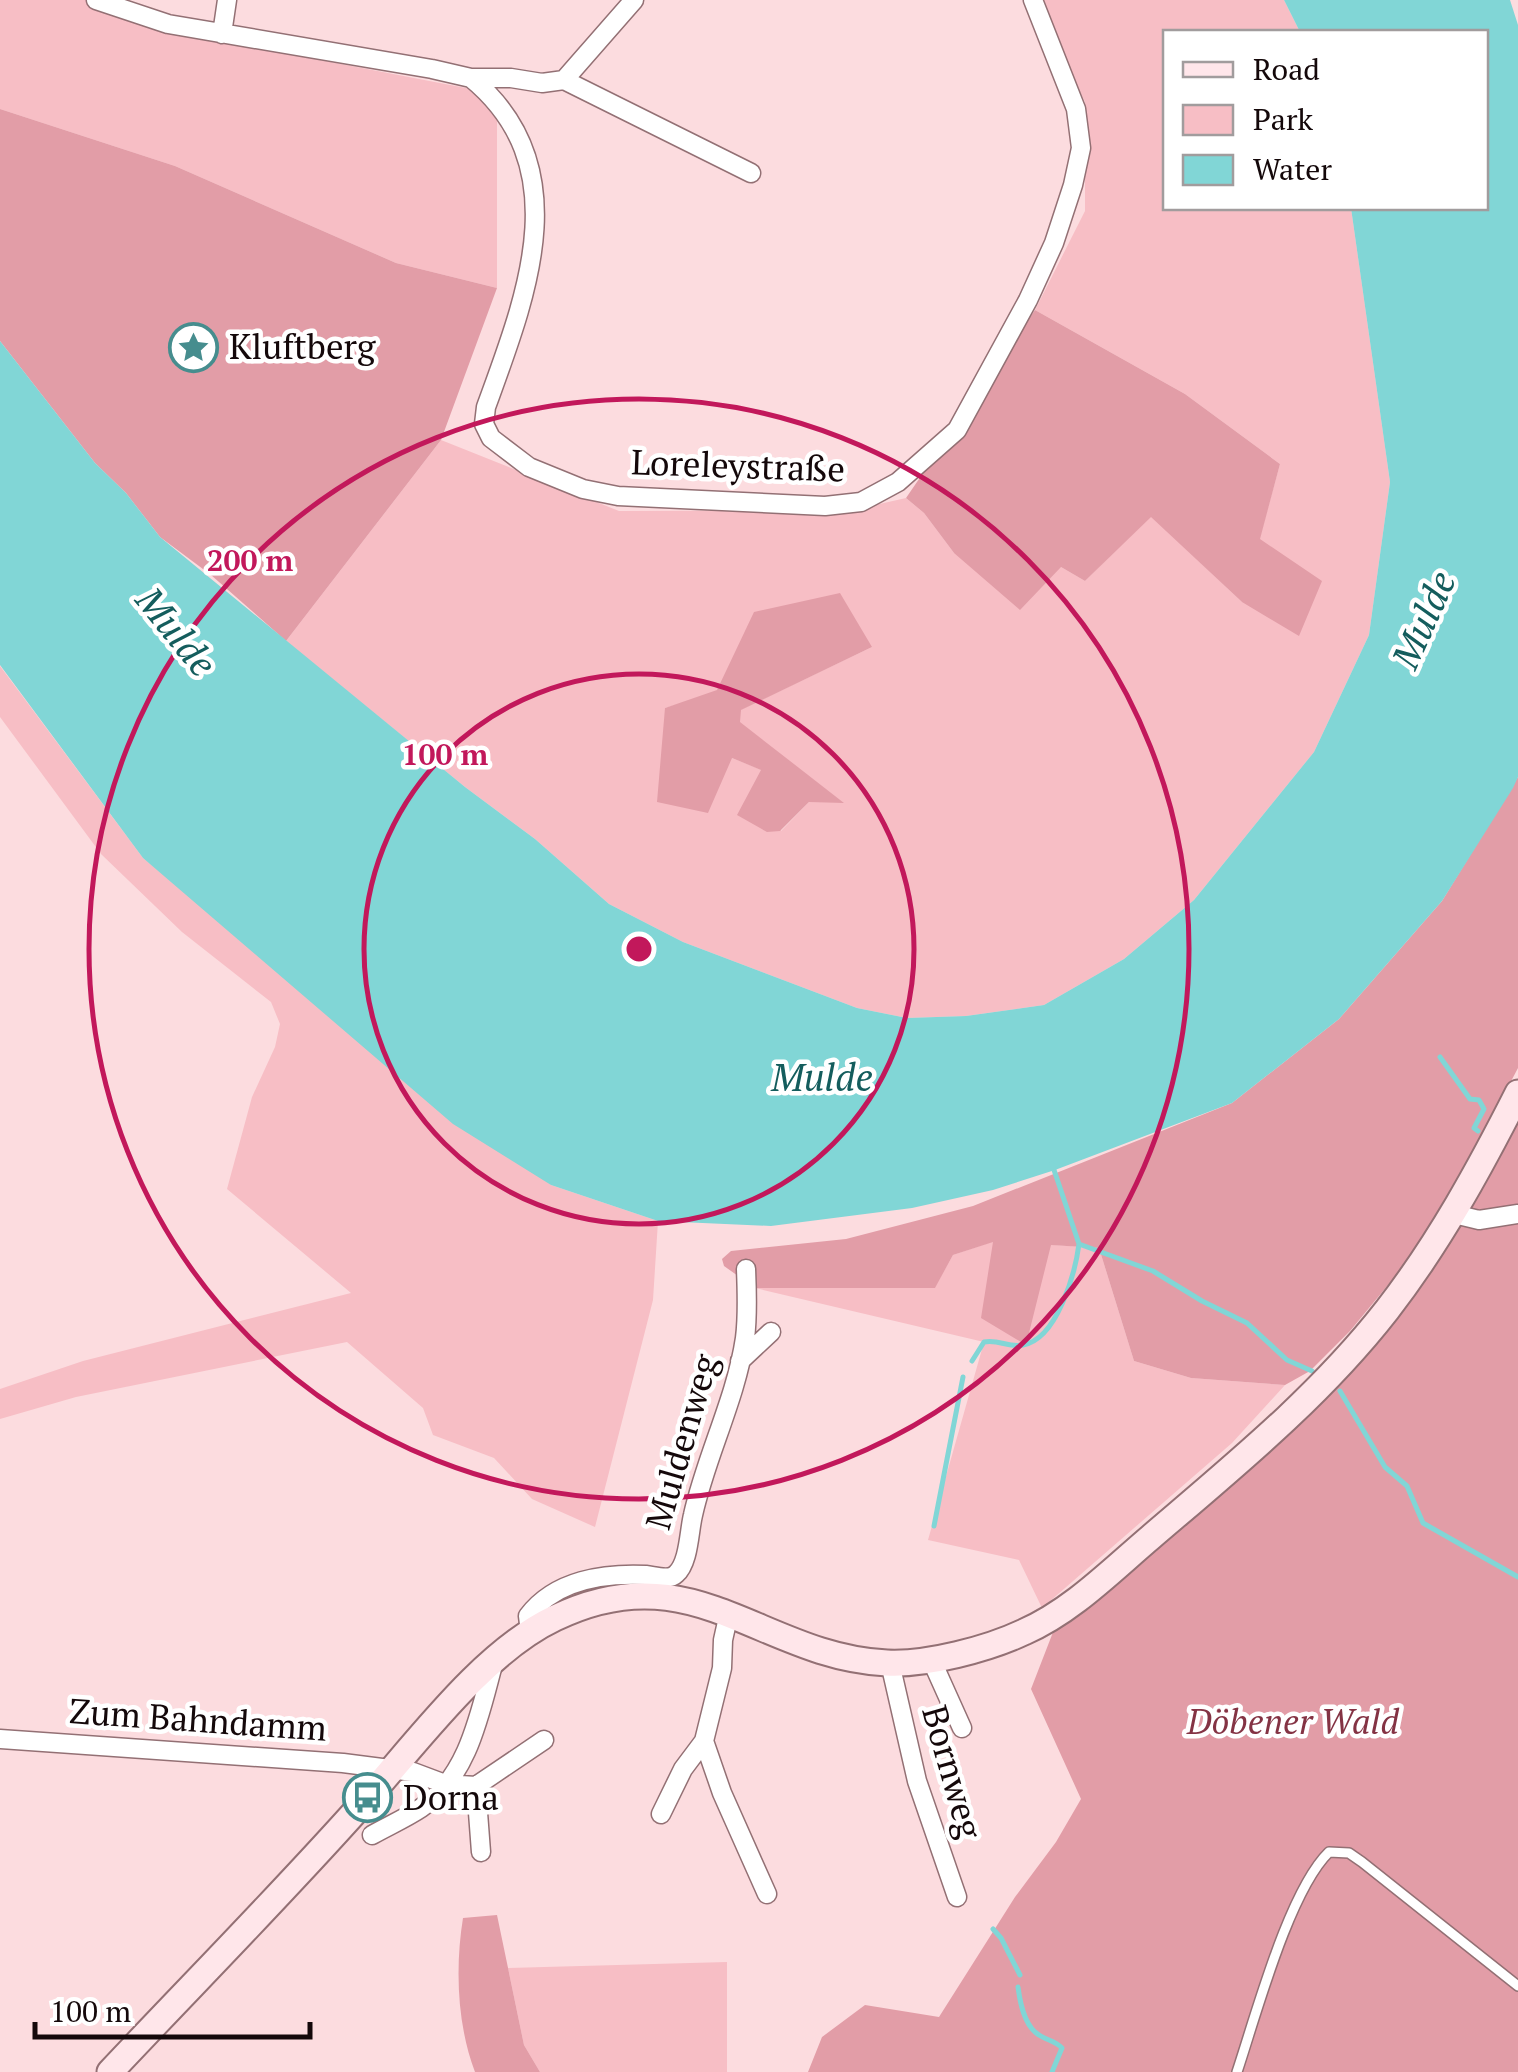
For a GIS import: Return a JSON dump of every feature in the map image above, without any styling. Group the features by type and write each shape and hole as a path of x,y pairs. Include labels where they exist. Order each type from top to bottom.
{"main road":[{"path":"110,2072 494,1661 530,1632 580,1608 632,1596 674,1597 729,1613 842,1656 890,1663 932,1659 1021,1634 1068,1605 1226,1473 1321,1384 1385,1312 1474,1176 1518,1093"}],"street":[{"path":"96,0 168,24 432,68 471,78 542,83 564,80 750,173"},
{"path":"222,34 227,0"},
{"path":"564,80 634,0"},
{"name":"Loreleystraße","path":"471,78 494,97 511,119 526,148 534,194 533,246 524,293 486,408 484,424 492,438 529,466 584,489 618,496 826,506 861,502 898,482 957,430 1028,300 1054,243 1073,185 1080,148 1076,108 1033,0"},
{"path":"1450,1214 1479,1220 1518,1214"},
{"name":"Muldenweg","path":"530,1632 528,1616 537,1604 585,1579 624,1575 667,1578 677,1574 684,1562 698,1489 740,1362 747,1314 746,1269"},
{"path":"740,1362 771,1332"},
{"path":"660,1814 683,1769 704,1740 722,1668 729,1613"},
{"path":"932,1659 962,1728"},
{"path":"372,1835 422,1807 445,1784 476,1730 494,1661"},
{"name":"Bornweg","path":"890,1663 917,1781 957,1897"},
{"name":"Zum Bahndamm","path":"0,1739 343,1763 412,1772 445,1784 476,1786"},
{"path":"481,1852 476,1786 544,1740"},
{"path":"704,1740 722,1793 767,1894"}],"lane":[{"path":"1237,2072 1291,1916 1316,1864 1330,1852 1349,1853 1362,1862 1518,1986"}],"green space":[{"path":"0,0 114,0 200,37 497,94 497,288 396,263 175,166 0,109"},
{"path":"1034,0 1284,0 1299,30 1163,30 1163,210 1351,210 1390,482 1369,635 1314,752 1194,900 1124,959 1044,1005 966,1016 907,1018 857,1008 683,942 609,904 535,839 286,641 441,440 619,511 853,510 906,498 924,513 954,553 1061,567 1085,581 1151,516 1242,602 1280,464 1185,394 1035,310 1085,211 1085,102","holes":["872,647 740,710 740,723 842,802 809,802 781,831 762,770 732,758 665,708"]},
{"path":"0,109 175,166 396,263 497,288 441,440 286,641 211,575 160,537 126,493 95,463 0,341"},
{"path":"1035,310 1185,394 1280,464 1260,539 1322,581 1299,636 1242,602 1151,517 1085,581 1061,567 1020,610 954,553 924,513 906,498"},
{"path":"840,593 872,647 741,710 740,722 844,803 809,802 780,831 767,832 737,815 761,770 732,758 708,813 657,802 665,708 717,690 754,612"},
{"path":"0,666 143,858 551,1185 658,1221 653,1300 595,1527 532,1499 494,1458 433,1435 423,1408 347,1342 76,1397 0,1419 0,1389 83,1361 351,1293 227,1189 252,1097 275,1047 280,1024 271,1002 182,932 101,854 0,717"},
{"path":"1518,777 1518,1068 1442,1212 1350,1331 1310,1371 1285,1385 1191,1378 1134,1361 1099,1248 1051,1245 1026,1345 981,1318 993,1242 953,1255 935,1288 755,1288 724,1266 722,1259 731,1251 846,1239 973,1206 1232,1103 1339,1019 1442,901"},
{"name":"Döbener Wald","path":"1518,1111 1518,2072 808,2072 822,2037 865,2005 939,2017 1081,1799 1031,1689 1055,1627 1293,1425"},
{"path":"994,1241 1099,1248 1134,1361 1191,1378 1285,1385 1232,1443 1042,1608 1019,1560 928,1540 984,1342 755,1288 935,1287 953,1255"},
{"path":"497,1915 524,2045 540,2072 475,2072 469,2054 459,1996 463,1918"},
{"path":"727,1962 727,2072 540,2072 524,2045 508,1968"}],"water":[{"name":"Mulde","path":"1284,0 1510,0 1518,25 1518,777 1442,901 1339,1019 1232,1103 993,1190 912,1208 771,1226 658,1221 551,1185 453,1124 143,858 0,665 0,341 95,463 126,493 160,537 465,787 535,839 609,904 683,942 857,1008 907,1018 966,1016 1044,1005 1124,959 1194,900 1314,752 1369,635 1390,482 1351,210 1488,210 1488,30 1299,30"}],"waterway":[{"path":"1440,1057 1470,1099 1479,1100 1484,1109 1474,1128 1478,1131"},
{"path":"1052,1164 1079,1244 1153,1271 1247,1323 1287,1360 1312,1371"},
{"path":"972,1361 984,1342 1023,1345 1046,1331 1062,1304 1079,1244"},
{"path":"934,1526 963,1377"},
{"path":"1340,1391 1385,1467 1407,1486 1423,1523 1518,1577"},
{"path":"993,1929 1020,1975"},
{"path":"1018,1987 1030,2026 1062,2048 1052,2072"}],"place":[{"name":"Kluftberg","path":"194,347"},
{"name":"Dorna","path":"368,1798"}]}
